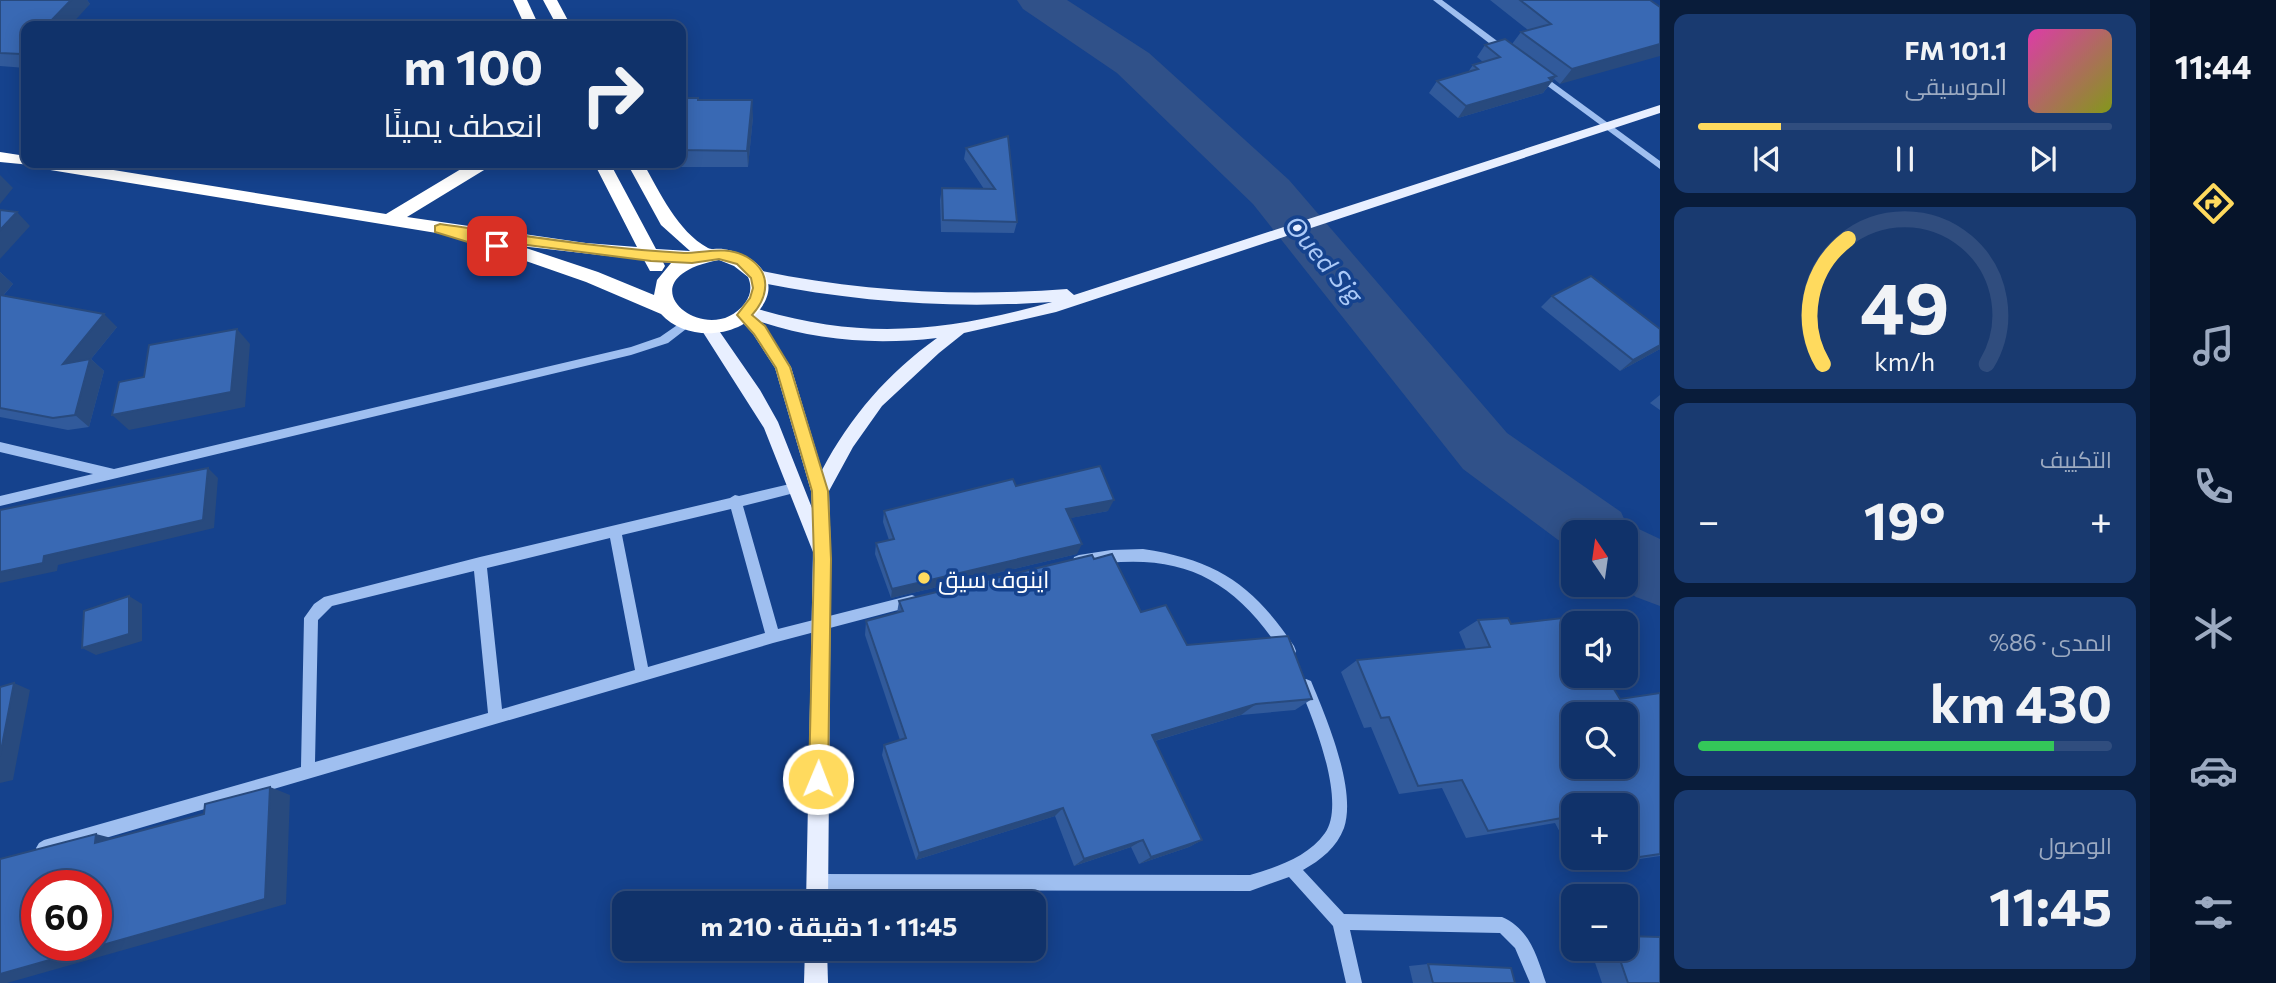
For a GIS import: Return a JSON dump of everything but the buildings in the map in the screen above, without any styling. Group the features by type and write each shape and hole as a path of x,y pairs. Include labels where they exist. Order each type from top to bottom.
{"highway":[{"path":"520,0 530,21"},
{"path":"550,0 561,21"},
{"path":"0,157 21,160"},
{"path":"68,168 440,229 651,256 719,254 742,261 757,276 760,288 757,300 746,314 733,321 707,326 687,323 668,309 554,263 440,229"},
{"path":"387,221 475,168"},
{"path":"605,168 651,256 663,284 663,302 668,309"},
{"path":"638,168 667,221 699,256"},
{"path":"663,284 673,268 699,256"}],"main road":[{"path":"746,314 805,330 836,334 907,336 960,331 1051,308 1660,109"},
{"path":"757,276 816,288 901,299 1000,300 1095,292"},
{"path":"746,314 760,330 783,367 820,491 822,559 817,891"},
{"path":"707,326 766,416 822,559"},
{"path":"820,491 840,450 864,414 885,390 925,354 960,331"},
{"path":"816,961 816,983"}],"street":[{"path":"1437,0 1511,55"},
{"path":"1532,71 1660,166"},
{"path":"0,500 631,351 664,340 687,323"},
{"path":"0,447 114,474"},
{"path":"308,772 311,618 329,601 793,488"},
{"path":"735,500 773,637"},
{"path":"615,530 643,675"},
{"path":"865,891 1250,883 1293,870 1323,845 1338,826 1339,797 1330,750 1298,669 1278,631 1253,602 1223,579 1189,562 1154,554 1119,552 1060,565"},
{"path":"480,563 496,718"},
{"path":"27,853 773,637 926,598"},
{"path":"1293,870 1340,922 1354,983"},
{"path":"1340,922 1502,925 1523,943 1538,983"}],"waterway":[{"name":"Oued Sig","path":"1038,0 1133,63 1271,192 1485,451 1581,520"},
{"name":"Oued Sig","path":"1638,560 1660,576"}],"place":[{"name":"اينوف سيق","path":"924,578"}],"route":[{"path":"497,246 440,229 651,256 692,258 719,254 742,261 751,267 757,276 760,288 757,300 744,315 760,330 783,367 820,491 822,559 818,779"}]}
